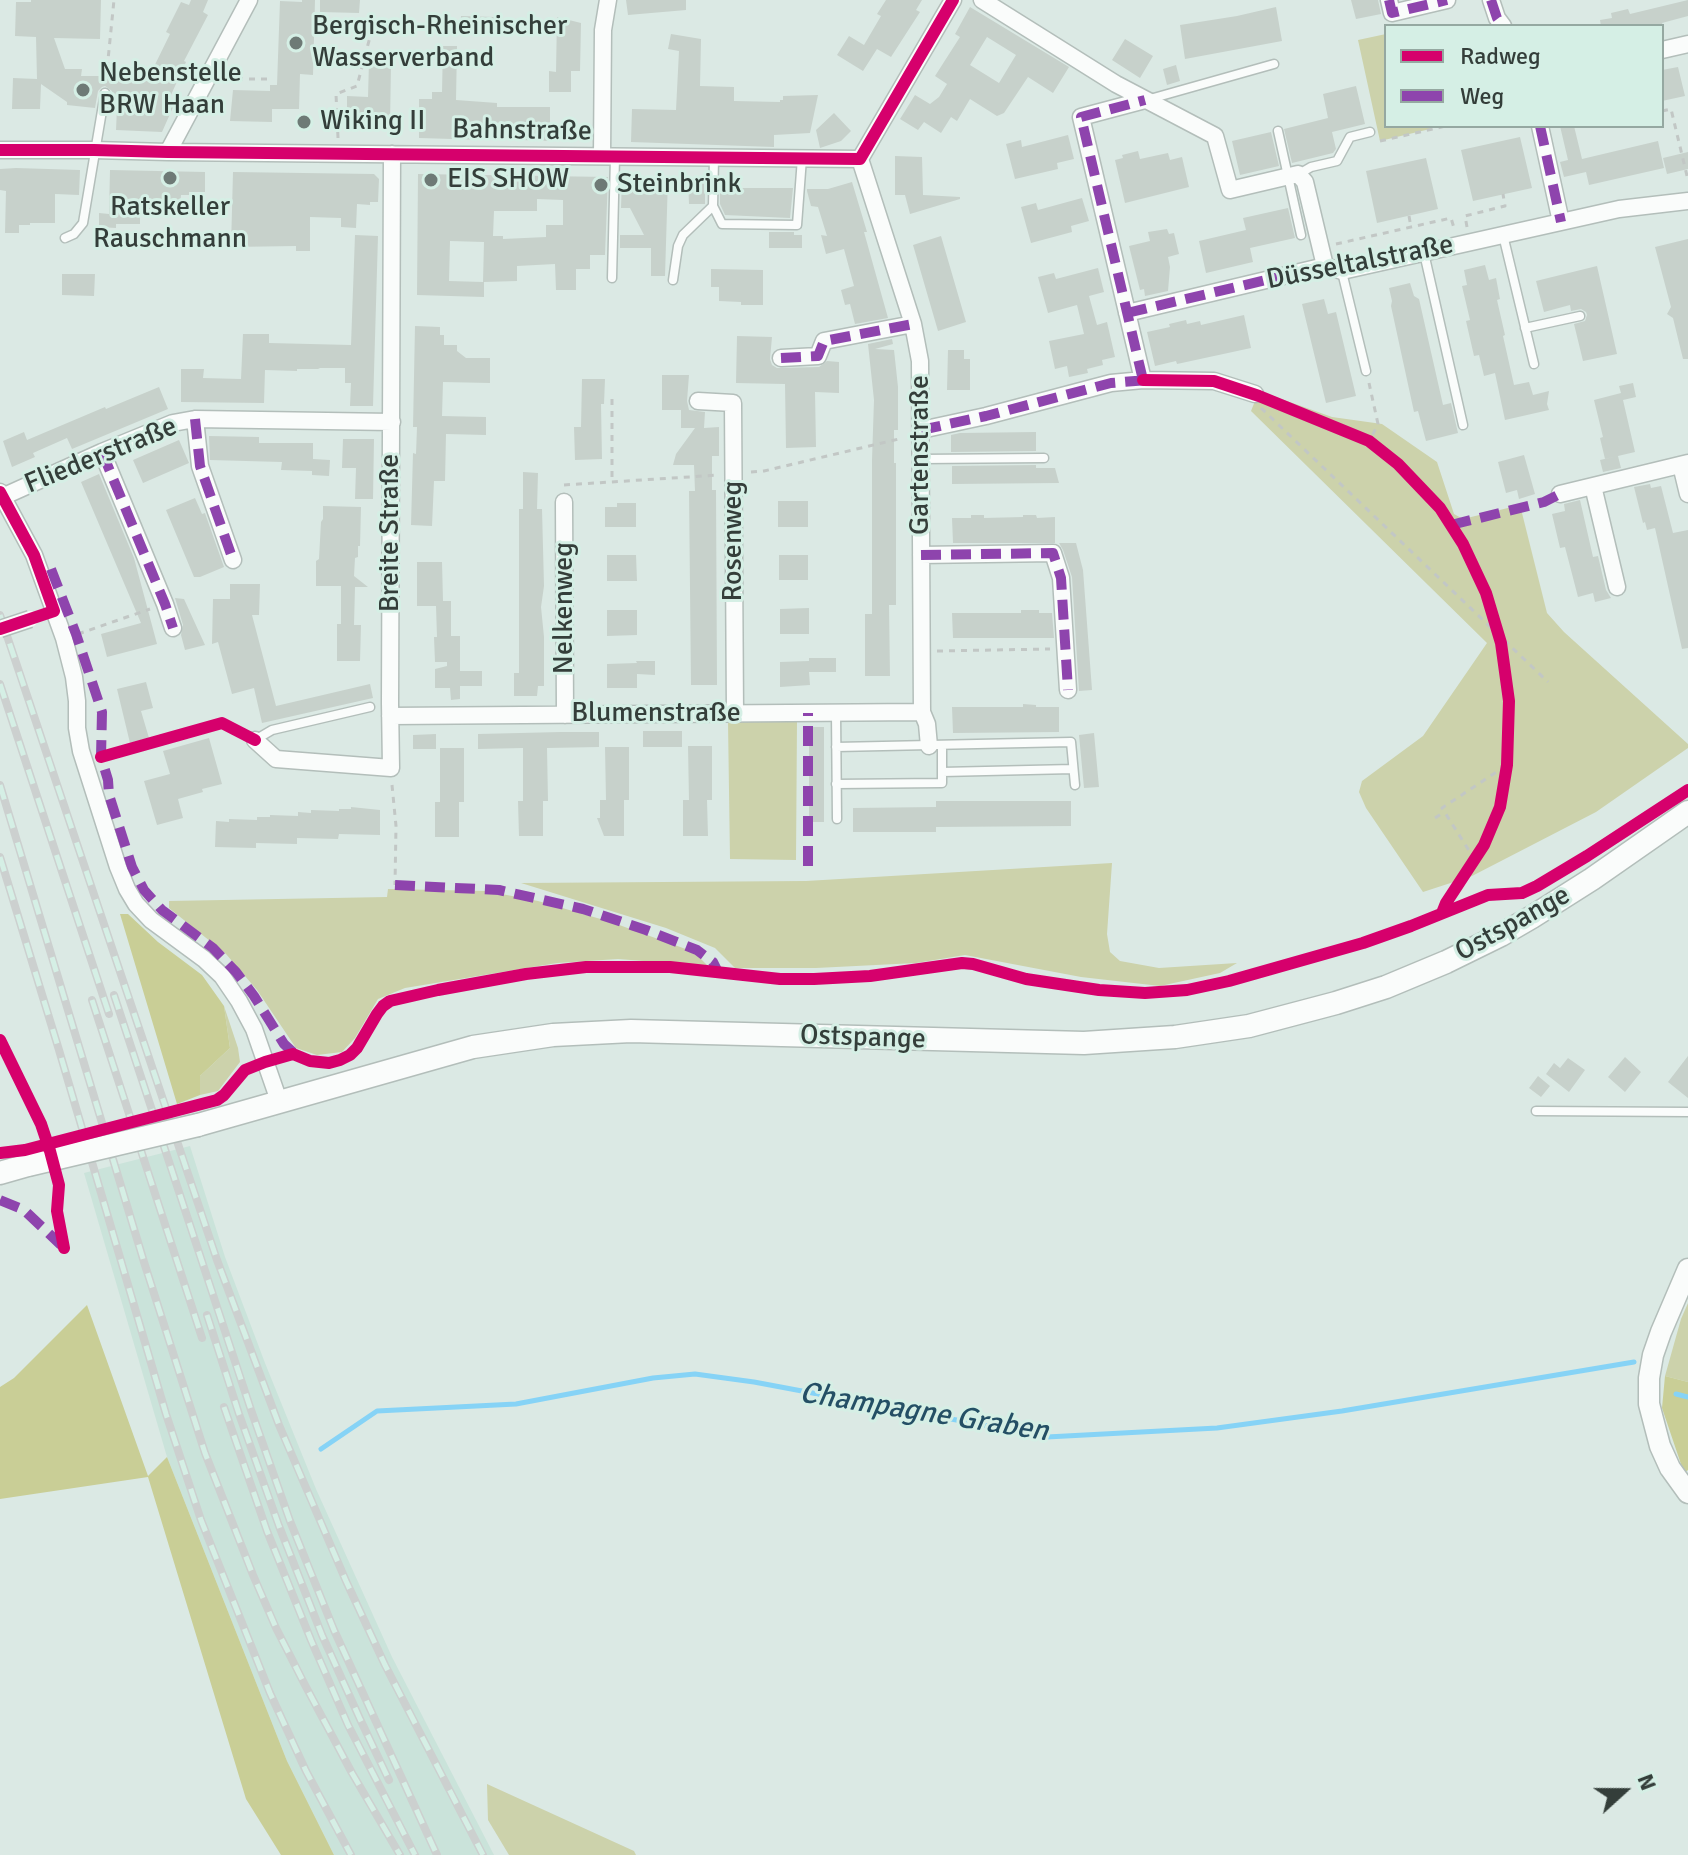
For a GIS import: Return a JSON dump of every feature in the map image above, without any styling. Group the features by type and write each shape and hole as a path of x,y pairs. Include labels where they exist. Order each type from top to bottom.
{"main road":[{"name":"Ostspange","path":"0,1173 198,1125 473,1047 553,1035 586,1032 721,1033 1084,1043 1175,1037 1249,1026 1386,987 1446,962 1532,917 1688,812"}],"street":[{"path":"168,152 249,0"},
{"path":"608,0 603,30 608,156"},
{"path":"860,159 953,0"},
{"path":"982,0 1059,50 1215,136 1230,190 1293,176 1305,182 1321,248 1333,268"},
{"path":"1389,0 1392,13 1447,0"},
{"path":"1491,0 1502,24"},
{"path":"1664,50 1688,44"},
{"path":"1143,380 1081,117 1145,100"},
{"path":"1540,128 1561,222"},
{"name":"Bahnstraße","path":"0,150 860,159"},
{"name":"Breite Straße","path":"391,768 392,154"},
{"name":"Gartenstraße","path":"860,159 913,324 920,361 922,712 935,746"},
{"name":"Düsseltalstraße","path":"1127,313 1333,268 1424,253 1619,209 1688,201"},
{"path":"781,358 818,356 824,341 913,324"},
{"path":"921,430 1111,383 1214,381 1259,396"},
{"name":"Rosenweg","path":"698,401 733,403 735,713"},
{"path":"195,419 200,466 233,560"},
{"name":"Fliederstraße","path":"1,494 173,423 195,419 392,422"},
{"path":"102,452 173,628"},
{"path":"1560,494 1684,464 1688,494"},
{"path":"1593,486 1617,587"},
{"path":"1,494 34,555 66,646 74,677 81,751 127,889 151,920 222,976 254,1029 279,1101"},
{"name":"Nelkenweg","path":"564,502 565,715"},
{"path":"921,555 1053,553 1061,578 1068,690"},
{"path":"0,629 54,611"},
{"name":"Blumenstraße","path":"390,716 922,712"},
{"path":"255,740 276,759 391,768"},
{"path":"1687,1490 1670,1468 1660,1446 1649,1404 1649,1378 1661,1332 1688,1269"}],"lane":[{"path":"1145,100 1274,64"},
{"path":"65,238 74,234 83,223 105,93"},
{"path":"1278,131 1293,176 1301,235"},
{"path":"1293,176 1311,167 1337,161 1350,137 1370,132"},
{"path":"608,156 612,278"},
{"path":"714,157 713,206 722,224 797,225 802,158"},
{"path":"673,280 678,246 683,235 713,206"},
{"path":"1502,234 1534,364"},
{"path":"1424,253 1463,425"},
{"path":"1333,268 1366,371"},
{"path":"1525,328 1580,316"},
{"path":"921,459 1044,458"},
{"path":"255,740 272,730 370,707"},
{"path":"836,713 837,819"},
{"path":"836,747 1071,742 1075,785"},
{"name":"Gartenstraße","path":"836,784 942,783 935,746"},
{"path":"942,772 1073,769"},
{"path":"1536,1111 1688,1112"}],"path":[{"path":"105,93 114,0"},
{"path":"338,153 336,94 357,86 370,37 380,20"},
{"path":"207,78 269,79"},
{"path":"1664,111 1671,109 1688,180"},
{"path":"1380,141 1437,128"},
{"path":"1467,229 1465,216 1505,206 1503,194"},
{"path":"1409,216 1411,227"},
{"path":"1321,248 1451,218 1455,230 1460,230"},
{"path":"1366,371 1378,424 1369,441"},
{"path":"1442,913 1484,845 1500,807 1507,765 1509,701 1499,635 1486,593 1463,544 1440,508 1398,464 1369,441 1259,396 1259,406 1499,635 1548,682"},
{"path":"612,399 612,481"},
{"path":"76,634 165,604"},
{"path":"922,651 1065,649"},
{"path":"1475,860 1442,808 1507,765"},
{"path":"391,768 396,826 395,885"},
{"path":"1435,818 1444,812"}],"shaded area":[{"path":"190,1146 225,1257 316,1489 392,1657 494,1855 334,1855 287,1761 167,1457 84,1173"}],"green space":[{"path":"1384,34 1384,128 1430,129 1380,141 1358,40"},
{"path":"1259,391 1332,417 1382,424 1437,462 1454,514 1463,519 1520,505 1547,613 1688,744 1688,748 1596,812 1472,876 1423,892 1366,808 1359,792 1362,781 1423,736 1487,643 1251,411"},
{"path":"797,721 796,860 730,859 728,722"},
{"path":"1112,863 1107,934 1110,952 1120,961 1159,968 1237,963 1220,973 1160,986 1081,977 965,955 916,963 735,968 715,948 666,928 521,883 806,881"},
{"path":"388,889 486,891 538,901 611,922 694,952 708,966 618,959 557,963 405,988 378,999 355,1038 342,1052 317,1055 296,1048 257,990 226,954 169,908 169,901 387,897"},
{"path":"120,914 128,914 158,942 202,975 224,1006 230,1048 200,1076 200,1095 177,1104"},
{"path":"224,1006 240,1062 218,1091 200,1095 200,1076 230,1048"},
{"path":"1688,1303 1688,1382 1665,1376"},
{"path":"87,1305 148,1476 167,1457 287,1761 334,1855 281,1855 246,1799 148,1477 0,1499 0,1387 14,1378"},
{"path":"1665,1376 1688,1382 1688,1470 1684,1473 1662,1408"},
{"path":"487,1784 634,1851 636,1855 509,1855 488,1820"}],"building":[{"path":"101,0 100,39 54,38 65,69 82,69 81,76 99,76 99,79 147,81 170,34 166,32 181,2 189,5 191,0 208,0 203,12 208,15 184,61 170,97 174,105 162,132 116,130 117,108 110,108 112,91 105,86 98,91 95,108 67,105 41,84 40,109 12,109 13,78 37,79 36,37 15,36 16,2"},
{"path":"315,0 313,75 300,74 299,109 272,109 272,122 230,121 233,90 270,91 270,85 277,85 280,1"},
{"path":"320,0 360,0 359,13 320,12"},
{"path":"626,0 686,0 686,10 628,15"},
{"path":"886,0 922,0 916,10 920,12 891,57 877,49 863,71 837,55 849,36 864,45 881,16 877,14"},
{"path":"1351,0 1378,0 1381,14 1356,19"},
{"path":"1688,0 1688,16 1662,24 1601,24 1600,20 1612,18 1611,13 1628,9 1630,14"},
{"path":"970,7 1069,67 1053,93 1028,77 1004,113 997,116 970,99 957,121 951,117 941,133 924,122 918,130 900,119 915,95 930,104 939,97 947,84 935,76 960,37 955,34","holes":["987,37 1016,55 999,83 970,65"]},
{"path":"1276,7 1282,41 1185,59 1180,25"},
{"path":"461,16 494,17 494,34 460,33"},
{"path":"557,17 581,23 580,71 571,71 571,92 549,92 549,71 556,72"},
{"path":"671,34 701,39 700,86 734,87 734,101 780,102 783,96 818,95 810,133 774,135 774,147 631,142 632,109 676,110 679,51 668,49"},
{"path":"1125,39 1153,56 1140,78 1112,60"},
{"path":"443,46 457,46 456,100 497,103 497,107 550,107 550,141 487,137 486,140 419,138 419,99 432,99 432,92 442,92"},
{"path":"369,62 391,63 390,125 381,125 375,131 370,124 347,124 347,96 368,97"},
{"path":"1176,65 1180,81 1167,85 1163,69"},
{"path":"1678,67 1685,96 1664,101 1664,70"},
{"path":"1356,86 1365,124 1332,132 1336,149 1333,153 1292,163 1284,129 1328,118 1323,94"},
{"path":"834,113 851,131 841,141 820,148 816,130"},
{"path":"1560,128 1574,128 1582,159 1658,141 1664,168 1589,185 1586,172 1564,177 1560,162 1568,160"},
{"path":"1271,132 1279,166 1240,175 1232,141"},
{"path":"1068,135 1074,159 1057,163 1058,169 1015,179 1006,144 1021,140 1022,147"},
{"path":"1520,137 1532,188 1473,201 1461,150"},
{"path":"1138,151 1140,159 1168,153 1170,160 1182,157 1189,187 1125,203 1115,160"},
{"path":"1688,152 1688,169 1667,174 1663,158"},
{"path":"895,156 922,157 923,195 960,199 910,214 905,195 895,195"},
{"path":"1426,158 1438,209 1377,223 1366,171"},
{"path":"0,169 80,170 79,195 55,194 55,223 19,225 19,233 5,233 6,191 0,190"},
{"path":"110,170 205,172 205,192 181,195 180,206 150,205 150,209 140,209 140,224 99,227 99,213 109,214"},
{"path":"233,172 374,174 379,179 378,202 357,204 356,228 341,227 341,218 310,217 310,251 296,251 296,246 231,247"},
{"path":"418,174 608,177 605,255 590,255 590,269 576,269 576,290 556,290 555,264 517,266 517,281 484,282 484,297 417,295","holes":["537,199 563,200 563,225 546,225 546,237 503,239 503,236 493,236 494,211 537,211","450,241 484,242 483,282 449,281"]},
{"path":"622,177 668,178 665,276 651,276 651,248 620,248 620,235 644,235 630,208 621,208"},
{"path":"688,178 705,179 705,204 689,204"},
{"path":"852,182 888,318 855,324 850,304 845,305 841,290 854,286 844,249 826,254 821,235 827,236 818,207 811,206 807,191"},
{"path":"720,188 793,188 790,218 725,215 720,204"},
{"path":"1082,198 1089,221 1071,226 1072,232 1031,243 1021,207 1036,203 1038,210"},
{"path":"1288,208 1295,238 1250,248 1253,262 1206,273 1199,241 1246,230 1243,218"},
{"path":"1167,229 1169,234 1174,233 1179,254 1168,257 1168,291 1145,296 1144,289 1140,290 1129,246 1150,241 1148,232"},
{"path":"769,232 802,235 802,248 769,248"},
{"path":"355,235 378,236 373,406 350,406 351,383 345,383 345,368 265,370 264,403 181,402 181,369 204,369 203,378 241,379 243,334 269,334 269,343 351,345"},
{"path":"941,236 966,322 938,331 913,245"},
{"path":"1688,239 1688,359 1683,359 1673,318 1667,314 1671,307 1655,247"},
{"path":"1485,265 1489,280 1496,278 1503,336 1514,385 1529,382 1533,395 1549,391 1549,410 1505,420 1495,373 1484,376 1479,355 1474,356 1462,286 1467,285 1464,270"},
{"path":"1597,266 1617,354 1583,361 1574,324 1585,321 1586,312 1581,309 1571,311 1570,305 1544,312 1536,281"},
{"path":"1098,268 1104,292 1089,296 1097,325 1107,322 1115,357 1102,360 1103,365 1087,369 1088,373 1069,377 1067,366 1055,369 1049,341 1084,334 1077,305 1048,313 1038,277 1054,273 1056,279"},
{"path":"711,269 763,270 763,305 719,301 719,287 711,287"},
{"path":"62,274 95,274 94,296 62,295"},
{"path":"1410,283 1414,296 1419,299 1443,405 1451,403 1458,433 1426,441 1418,411 1414,412 1389,288"},
{"path":"1324,299 1328,314 1336,312 1356,396 1326,403 1302,304"},
{"path":"1244,315 1251,348 1155,366 1147,332 1186,320 1187,324 1200,321 1201,325"},
{"path":"415,326 440,327 444,345 457,345 457,351 466,358 490,358 490,383 443,382 442,416 486,417 486,435 446,434 445,481 434,481 432,526 411,525 413,453 416,454 417,427 413,427"},
{"path":"737,336 772,337 770,359 777,368 819,367 827,361 839,362 839,393 815,392 816,447 786,448 785,384 736,383"},
{"path":"892,339 893,344 875,349 894,350 898,387 898,430 894,430 896,605 889,605 890,676 865,676 865,614 872,614 874,400 868,344"},
{"path":"948,350 964,350 964,359 970,359 970,390 947,390"},
{"path":"662,375 689,375 689,410 705,412 704,428 719,427 719,456 712,456 712,490 716,490 717,685 691,685 689,491 695,491 694,465 673,465 676,454 695,428 681,428 681,410 662,410"},
{"path":"582,379 605,379 604,404 601,404 602,459 575,460 574,427 581,427"},
{"path":"1633,383 1636,397 1623,400 1635,452 1605,459 1594,400 1621,393 1619,386"},
{"path":"159,387 168,409 72,449 67,438 33,453 35,457 12,467 3,441 24,432 27,440"},
{"path":"1036,432 1036,451 951,452 951,435"},
{"path":"209,436 259,437 259,443 313,443 313,459 330,460 329,476 312,475 312,471 281,470 282,462 210,460"},
{"path":"343,439 374,439 373,499 355,499 356,468 342,468"},
{"path":"179,440 189,463 143,483 133,460"},
{"path":"1524,455 1535,494 1519,499 1517,490 1506,493 1498,462"},
{"path":"1618,456 1621,468 1603,472 1600,460"},
{"path":"1036,465 1036,468 1055,468 1059,483 952,484 952,466"},
{"path":"523,472 538,473 537,509 542,509 544,686 538,686 537,696 514,696 514,673 519,673 519,509 523,509"},
{"path":"99,474 134,558 157,644 107,657 101,634 141,623 81,482"},
{"path":"1650,484 1651,488 1661,486 1673,533 1688,530 1688,648 1682,649 1655,528 1647,530 1643,523 1634,487"},
{"path":"195,498 202,514 205,513 224,567 200,577 194,577 166,510"},
{"path":"1580,500 1593,557 1598,556 1606,590 1611,598 1595,602 1593,593 1578,597 1565,547 1560,548 1552,514 1565,511 1564,504"},
{"path":"778,501 808,501 808,527 778,527"},
{"path":"617,503 636,503 636,527 605,527 605,507 617,507"},
{"path":"323,506 361,507 360,546 355,558 354,576 368,587 355,587 354,625 361,625 360,661 337,661 341,586 316,586"},
{"path":"971,515 984,515 984,518 1023,515 1055,517 1055,543 953,543 952,518 971,518"},
{"path":"1059,543 1076,543 1083,570 1092,690 1079,691 1072,577"},
{"path":"607,555 636,555 637,581 607,581"},
{"path":"779,555 808,555 808,580 779,580"},
{"path":"417,562 442,562 443,601 451,601 451,636 460,636 460,671 482,671 482,686 460,686 460,699 451,700 450,688 435,688 435,669 447,666 447,662 435,662 436,606 417,606"},
{"path":"230,584 260,584 259,615 252,615 276,706 370,684 373,698 262,723 254,688 232,694 218,642 212,644 213,599 230,599"},
{"path":"175,598 184,599 205,645 185,650 181,635 183,625"},
{"path":"809,608 809,634 780,634 780,609"},
{"path":"607,610 637,610 637,635 607,636"},
{"path":"1021,610 1052,613 1054,638 953,638 952,613 1021,613"},
{"path":"809,658 836,658 836,672 809,672 810,685 780,687 780,662 809,661"},
{"path":"655,661 655,675 637,674 637,688 607,688 607,664"},
{"path":"146,682 153,708 141,711 149,738 130,743 117,689"},
{"path":"1023,704 1059,707 1059,732 953,733 952,707 1023,707"},
{"path":"809,727 824,727 824,822 809,822"},
{"path":"643,731 682,731 682,747 643,747"},
{"path":"599,732 599,747 547,748 548,801 543,801 543,836 519,836 518,801 523,801 523,748 478,749 478,734"},
{"path":"1094,733 1099,787 1084,788 1079,735"},
{"path":"436,734 436,749 413,749 413,735"},
{"path":"209,738 222,784 178,799 183,818 157,825 144,781 170,774 163,751"},
{"path":"688,746 712,746 712,800 707,800 708,836 683,836 683,800 689,800"},
{"path":"605,747 629,747 629,800 624,800 624,836 604,836 597,818 600,818 600,800 606,800"},
{"path":"440,748 464,748 464,802 459,802 459,837 435,837 435,802 440,802"},
{"path":"936,801 1071,801 1071,826 936,827 936,832 853,832 853,808 936,807"},
{"path":"351,807 380,810 380,835 339,834 338,839 297,838 297,844 256,843 256,848 215,847 216,821 257,820 257,817 270,815 298,816 298,812 339,811"},
{"path":"1688,1056 1688,1098 1668,1082"},
{"path":"1625,1057 1641,1072 1625,1092 1608,1077"},
{"path":"1568,1058 1585,1070 1569,1092 1546,1074 1554,1063 1560,1068"},
{"path":"1538,1076 1550,1086 1541,1097 1529,1088"}],"waterway":[{"name":"Champagne Graben","path":"321,1449 377,1411 516,1404 653,1378 695,1374 754,1382 1047,1437 1217,1428 1342,1411 1634,1362"},
{"name":"Champagne Graben","path":"1676,1394 1688,1397"}],"railway":[{"path":"0,615 217,1260 279,1425 385,1665 483,1855"},
{"path":"0,684 109,1014"},
{"path":"0,785 205,1453 276,1628 352,1773 400,1855"},
{"path":"0,857 166,1414 201,1520 270,1693 306,1771 351,1855"},
{"path":"114,995 290,1521 334,1630 437,1855"},
{"path":"92,1000 202,1338"},
{"path":"207,1315 279,1526 322,1635 389,1780"},
{"path":"224,1407 267,1531 311,1640 348,1725 415,1855"}],"marked path":[{"path":"1389,0 1392,13 1447,0"},
{"path":"1491,0 1502,24"},
{"path":"1143,380 1081,117 1145,100"},
{"path":"1540,128 1561,222"},
{"path":"1127,313 1325,266"},
{"path":"781,358 818,356 824,341 913,324"},
{"path":"921,430 1111,383 1147,380"},
{"path":"195,419 200,466 233,560"},
{"path":"102,452 173,628"},
{"path":"1451,525 1544,502 1560,494"},
{"path":"921,555 1053,553 1061,578 1068,690"},
{"path":"51,569 102,712 101,757 109,795 132,867 144,890 162,910 213,948 236,972 284,1044 296,1055"},
{"path":"808,713 808,866"},
{"path":"395,885 499,890 583,909 697,950 713,962 718,972"},
{"path":"0,1200 24,1210 61,1245"}],"cycle path":[{"path":"0,150 860,159 953,0"},
{"path":"1143,380 1214,381 1369,441 1398,464 1440,508 1463,544 1486,593 1501,643 1509,701 1507,765 1500,807 1484,845 1442,913"},
{"path":"0,492 34,555 54,611 0,629"},
{"path":"101,757 222,723 255,740"},
{"path":"0,1153 25,1150 217,1100 245,1070 293,1054 310,1061 329,1063 340,1060 357,1048 377,1014 390,1001 526,974 586,967 670,967 780,979 814,979 870,976 962,963 1026,979 1099,990 1145,993 1187,990 1229,981 1363,943 1488,895 1522,893 1587,856 1688,790"},
{"path":"0,1040 41,1124 50,1151 59,1185 57,1211 64,1248"}],"place":[{"name":"Bergisch-Rheinischer Wasserverband","path":"296,43"},
{"name":"Nebenstelle BRW Haan","path":"83,90"},
{"name":"Wiking II","path":"304,122"},
{"name":"Ratskeller Rauschmann","path":"170,178"},
{"name":"EIS SHOW","path":"431,180"},
{"name":"Steinbrink","path":"601,185"}]}
